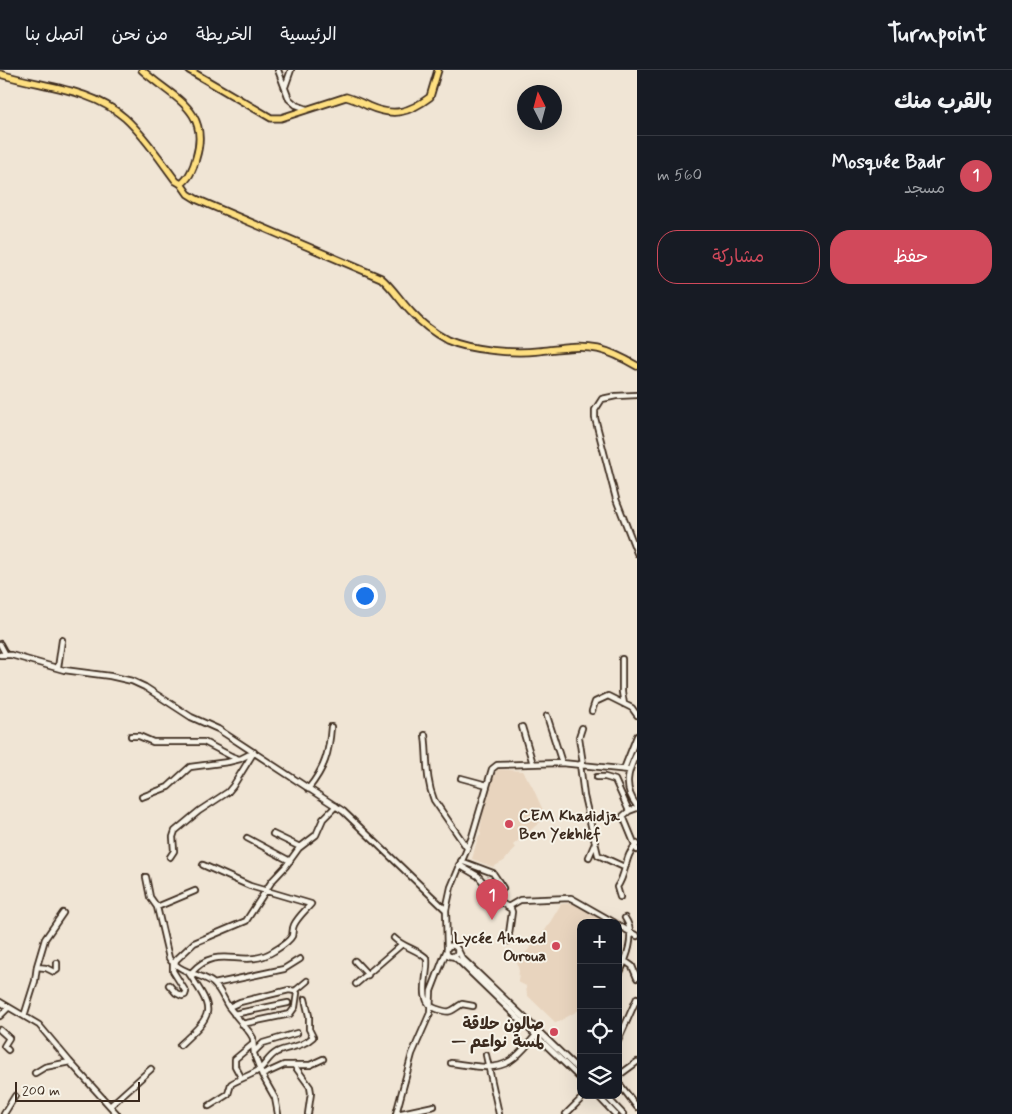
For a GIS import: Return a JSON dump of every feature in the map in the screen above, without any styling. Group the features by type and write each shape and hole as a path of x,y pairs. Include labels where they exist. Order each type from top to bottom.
{"main road":[{"path":"142,70 186,107 199,124 201,136 199,148 186,181 181,184"},
{"path":"189,70 272,118 281,118 346,98 397,113 411,109 430,97 438,70"},
{"path":"0,74 67,90 92,98 113,109 126,119 188,194 381,278 390,285 411,312 422,322 455,343 476,348 524,352 571,348 599,349 637,366"}],"street":[{"path":"278,70 292,102 296,106 307,110"},
{"path":"285,87 291,70"},
{"path":"637,395 602,399 595,410 595,418 616,499 637,553"},
{"path":"58,668 62,640"},
{"path":"0,644 6,655"},
{"path":"0,655 58,668 132,681 145,687 191,717 218,729 336,806 446,910"},
{"path":"622,660 624,704"},
{"path":"592,711 595,702 606,696 632,708 637,715"},
{"path":"547,716 562,763"},
{"path":"308,788 321,772 329,751 331,727"},
{"path":"522,727 533,764"},
{"path":"582,728 579,737 584,796 595,843 600,857 624,867"},
{"path":"425,735 430,792 467,848"},
{"path":"131,736 139,736 153,742 204,742 240,759"},
{"path":"620,897 617,890 624,877 624,867 636,846 623,819 625,814 637,807 627,789 627,770 637,736"},
{"path":"142,797 168,786 190,767 240,759 254,752"},
{"path":"170,857 174,851 173,837 175,831 199,811 228,792 254,752"},
{"path":"627,770 637,753"},
{"path":"434,1106 396,1114 412,1054 426,1024 430,1008 431,991 447,950 446,910 450,888 472,837 492,769 497,765 562,763 627,770"},
{"path":"597,777 615,780 629,811"},
{"path":"461,778 487,785"},
{"path":"169,985 176,993 182,996 185,995 186,992 173,971 176,960 194,943 246,921 266,890 300,847 316,835 323,819 336,806"},
{"path":"273,834 300,847"},
{"path":"247,838 290,861"},
{"path":"589,857 595,843"},
{"path":"460,863 493,873 503,888"},
{"path":"460,863 478,876 500,902 511,909 508,941"},
{"path":"189,971 217,956 255,959 274,951 292,937 294,924 311,904 250,886 203,865"},
{"path":"146,877 150,897 158,907 170,958 178,967 214,984 234,1014 250,1033 260,1070 274,1098 278,1114"},
{"path":"158,907 195,891"},
{"path":"508,907 520,900 571,898 608,919"},
{"path":"24,1016 45,939 63,913"},
{"path":"622,968 632,933 631,926 625,918"},
{"path":"622,927 637,936"},
{"path":"447,932 462,958 577,1068"},
{"path":"394,938 427,959 425,987 427,1003 430,1008 447,1012 454,1010 462,1004 473,1006"},
{"path":"356,984 401,944"},
{"path":"447,950 450,946 454,945"},
{"path":"447,950 577,1075"},
{"path":"441,966 458,950"},
{"path":"214,984 284,968 300,959"},
{"path":"355,961 368,975"},
{"path":"625,961 632,966 637,978"},
{"path":"37,967 46,968 54,972 57,970 57,963"},
{"path":"180,1045 205,1020 207,1010 207,1001 189,971"},
{"path":"229,1007 240,1002 289,990 295,991 307,981"},
{"path":"242,1024 292,1013 297,993 295,991"},
{"path":"622,1032 637,998"},
{"path":"209,1106 228,1094 231,1084 241,1077 260,1070 274,1054 279,1051 302,1046 313,1037 309,1029 309,1016 305,999"},
{"path":"0,1002 40,1025 70,1062 117,1114"},
{"path":"234,1014 288,1002"},
{"path":"0,1016 8,1008"},
{"path":"0,1030 9,1038 4,1046 8,1050"},
{"path":"254,1052 263,1043 297,1033"},
{"path":"450,1063 489,1067 508,1062 536,1035"},
{"path":"241,1077 235,1066 235,1059 253,1044"},
{"path":"486,1054 499,1114"},
{"path":"262,1075 280,1066 288,1064 310,1065 323,1059"},
{"path":"35,1073 45,1067 70,1062"},
{"path":"622,1073 637,1062"},
{"path":"294,1065 310,1087 311,1094 308,1114"},
{"path":"110,1106 151,1069"},
{"path":"622,1087 637,1107"},
{"path":"4,1114 15,1096"},
{"path":"569,1113 581,1099"},
{"path":"601,1099 615,1114"},
{"path":"609,1099 623,1114"}],"shaded area":[{"name":"CEM Khadidja Ben Yekhlef","path":"497,769 523,771 546,817 513,845 515,848 504,861 493,867 472,859 478,837 481,835 480,831 486,796"},
{"name":"Lycée Ahmed Ouroua","path":"573,903 603,919 577,919 577,1011 556,1023 527,995 526,986 518,982 519,971 517,963 546,929 561,904"}],"place":[{"name":"CEM Khadidja Ben Yekhlef","path":"509,824"},
{"name":"Mosquée Badr","path":"492,920"},
{"name":"Lycée Ahmed Ouroua","path":"556,946"},
{"name":"صالون حلاقة — لمسة نواعم","path":"554,1032"}]}
